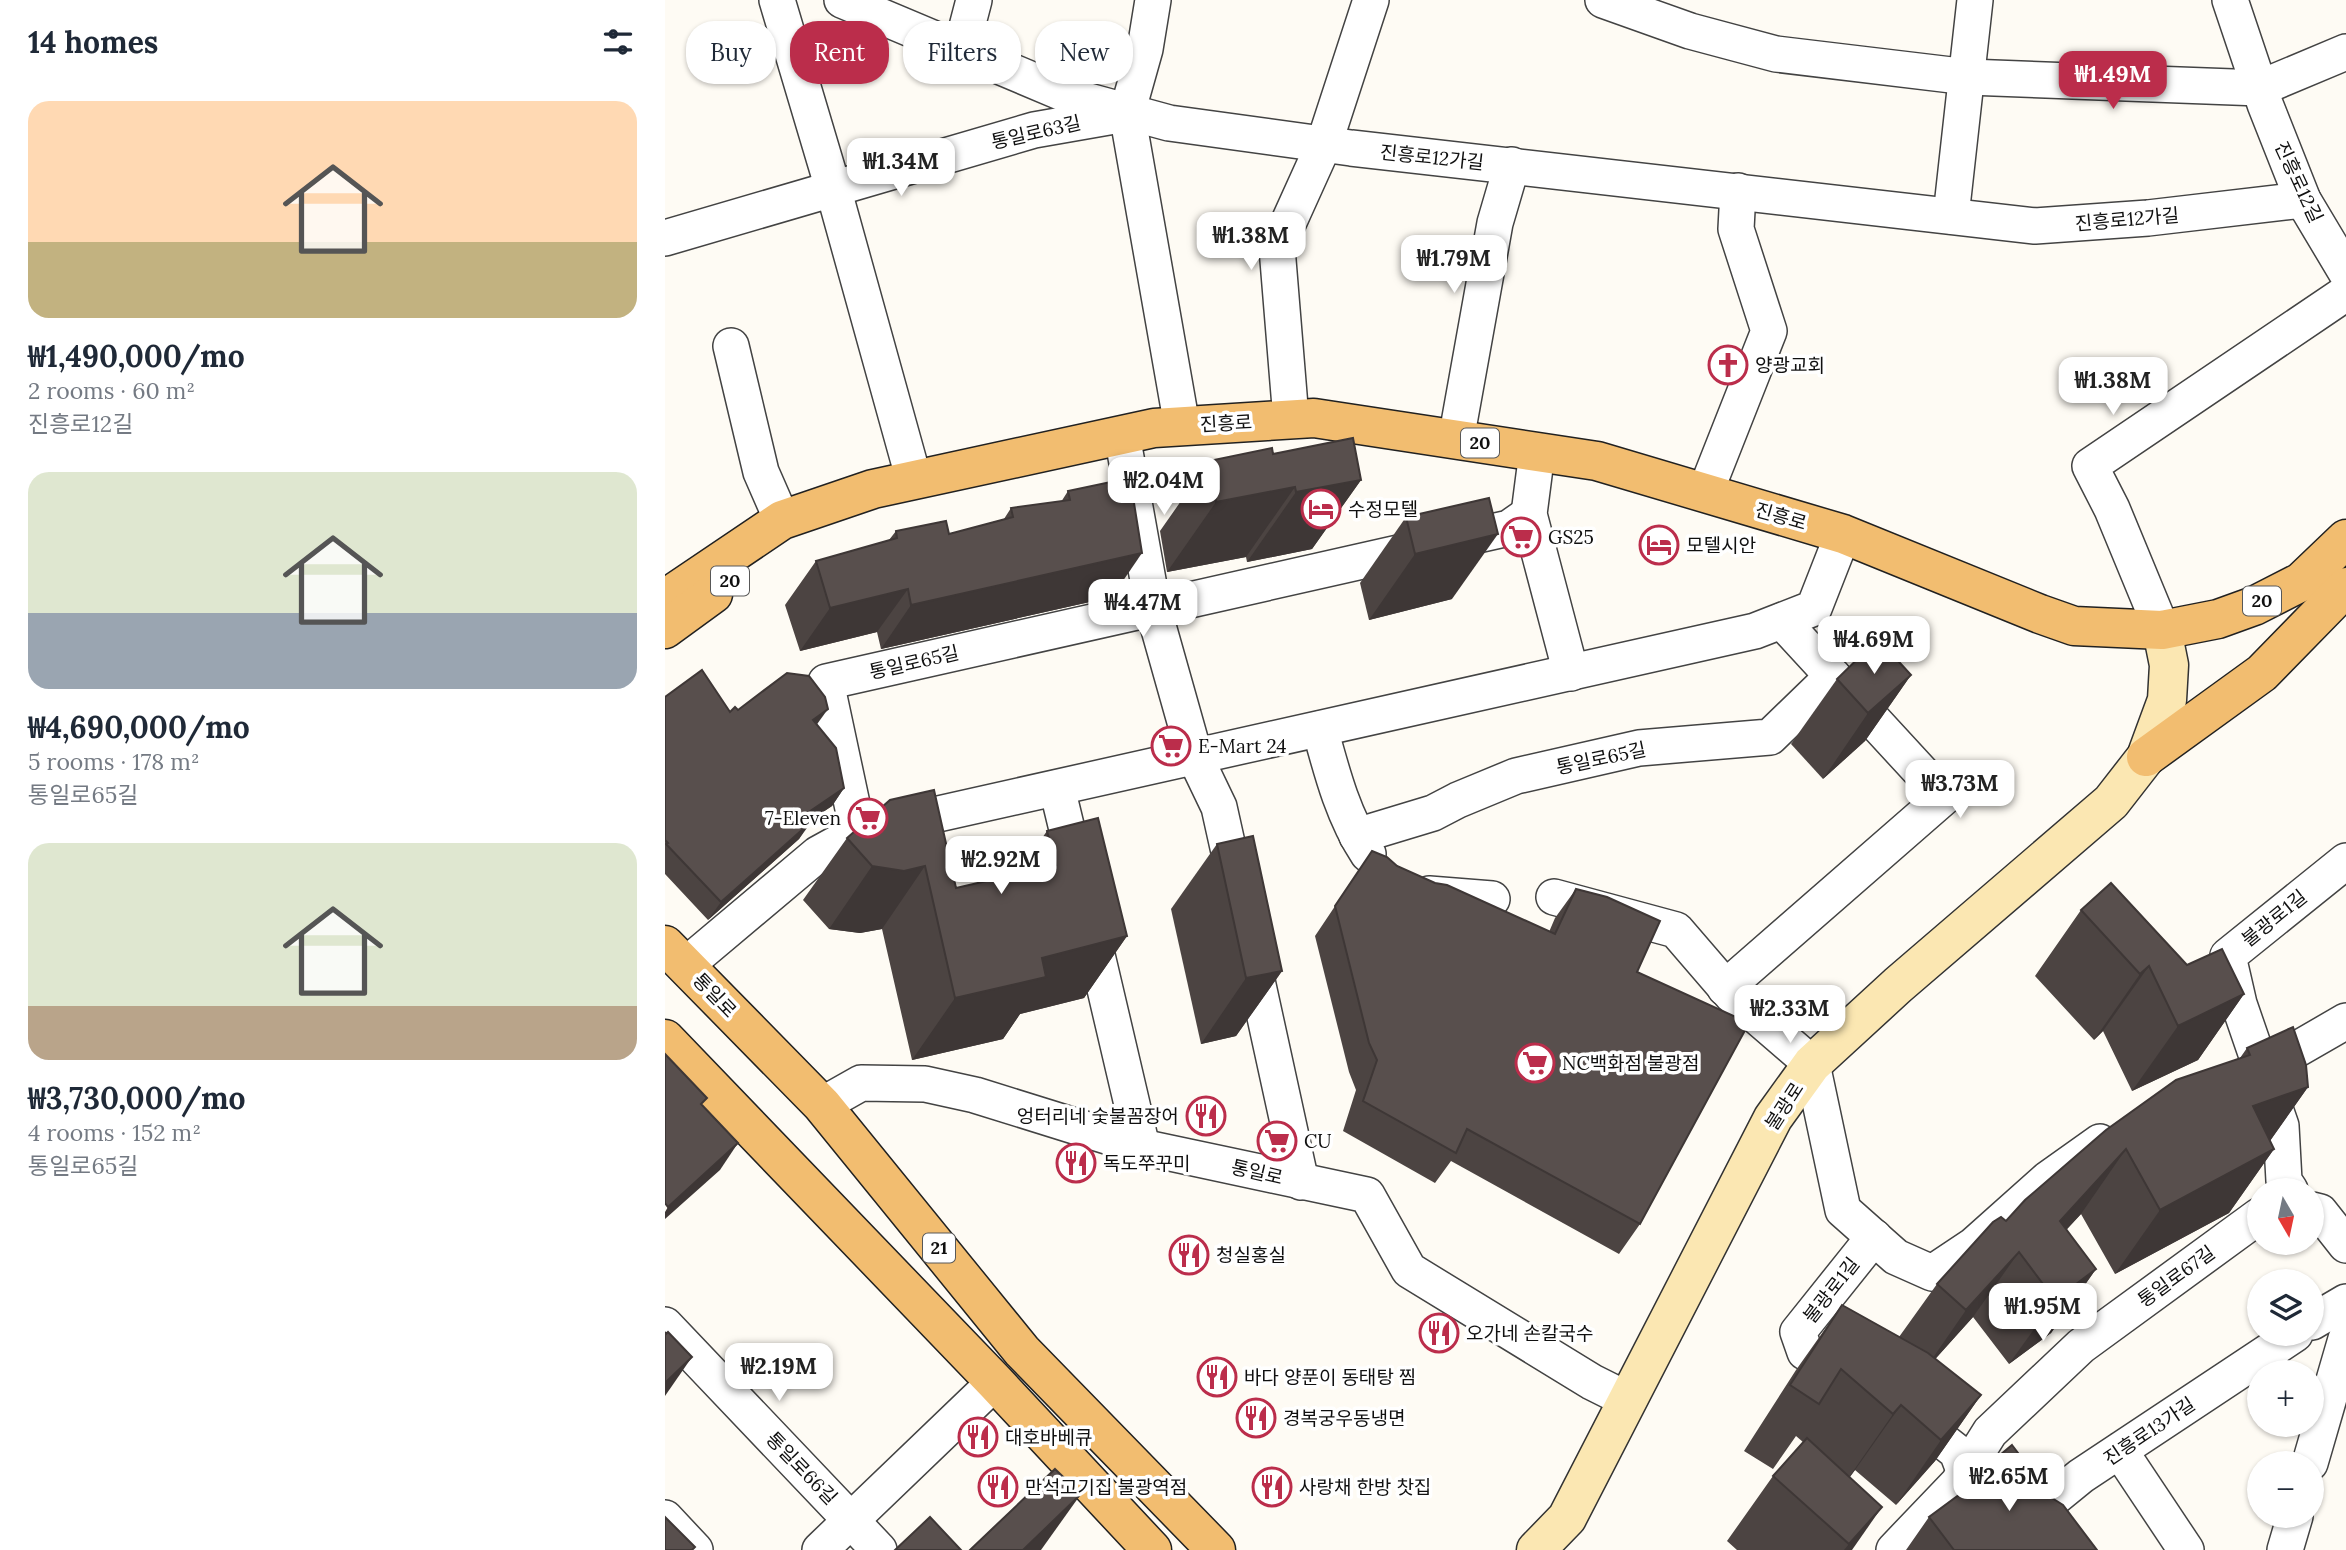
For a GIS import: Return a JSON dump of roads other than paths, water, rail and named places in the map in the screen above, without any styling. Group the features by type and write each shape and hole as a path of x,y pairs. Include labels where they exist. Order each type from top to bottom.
{"main road":[{"name":"진흥로","path":"665,599 782,520 873,489 1154,428 1314,418 1597,461 1843,534 2074,626 2162,630 2218,619 2254,606 2301,582 2346,540"},
{"name":"20","path":"665,629 758,560 782,520"},
{"path":"2146,757 2262,673 2346,587"},
{"name":"불광로","path":"1535,1550 1567,1518 1773,1118 1812,1064 1898,985 2111,802 2146,757 2167,700 2169,665 2162,630"},
{"name":"통일로","path":"675,955 822,1105 1022,1350 1216,1550"},
{"path":"671,1056 995,1382 1152,1550"}],"street":[{"path":"777,0 833,188 914,480"},
{"name":"진흥로12가길","path":"842,0 903,26"},
{"path":"969,21 974,0"},
{"path":"1127,113 1145,49 1153,0"},
{"path":"1291,419 1277,248 1324,144 1371,0"},
{"path":"1603,0 1690,32 1776,54 1968,77 2260,88 2346,52"},
{"path":"1951,216 1975,0"},
{"name":"진흥로12길","path":"2230,0 2303,200 2346,272"},
{"name":"진흥로12가길","path":"1021,75 1070,96 1169,123 1324,144 2035,226 2148,218 2303,200"},
{"name":"통일로63길","path":"665,238 1034,130 1127,113"},
{"name":"진흥로","path":"1127,113 1182,426"},
{"path":"1457,440 1495,223 1513,165"},
{"path":"1705,493 1769,331 1736,229 1738,191"},
{"path":"2162,630 2112,509 2090,466 2346,293"},
{"path":"731,346 761,472 782,520"},
{"path":"1122,435 1153,608 1195,757 1219,807 1300,1182"},
{"path":"1537,452 1529,514 1571,673"},
{"name":"통일로65길","path":"858,832 826,682 1509,528 1529,514"},
{"path":"675,955 818,854 858,832 1755,631 1814,608 1843,534"},
{"path":"1725,988 1944,797 1782,621"},
{"name":"통일로65길","path":"1357,836 1433,814 1458,800 1516,776 1639,748 1770,737 1833,676"},
{"path":"1320,729 1339,797 1357,836 1391,880 1422,894 1492,899"},
{"path":"1057,788 1142,1147"},
{"name":"불광로1길","path":"2284,1178 2281,1126 2239,1004 2228,956 2346,861"},
{"path":"1554,897 1676,930 1725,988 1812,1064 1843,1210 1896,1257 1932,1273 1974,1245 2048,1179 2121,1127"},
{"path":"2223,1081 2248,1069 2268,1066 2346,1021"},
{"name":"통일로","path":"822,1105 861,1083 925,1084 975,1095 1142,1147 1367,1195 1409,1270 1592,1382 1628,1400"},
{"path":"2324,1218 2346,1245"},
{"name":"통일로67길","path":"1894,1550 1958,1483 1990,1432 2081,1346 2247,1225"},
{"name":"불광로1길","path":"1874,1237 1798,1332 1805,1352 1877,1393 1957,1452 1965,1472 2020,1546"},
{"path":"2324,1315 2346,1302"},
{"name":"통일로66길","path":"665,1325 852,1520"},
{"path":"2313,1451 2346,1339"},
{"name":"진흥로13가길","path":"2020,1546 2027,1520 2081,1476 2277,1346"},
{"name":"통일로66길","path":"820,1550 995,1382"},
{"path":"2120,1451 2186,1550"},
{"path":"665,1518 695,1550"},
{"path":"852,1520 879,1550"},
{"path":"2285,1550 2291,1528"}],"place":[{"name":"양광교회","path":"1728,365"},
{"name":"수정모텔","path":"1321,509"},
{"name":"GS25","path":"1521,537"},
{"name":"모텔시안","path":"1659,545"},
{"name":"E-Mart 24","path":"1171,746"},
{"name":"7-Eleven","path":"868,818"},
{"name":"NC백화점 불광점","path":"1535,1063"},
{"name":"엉터리네 숯불꼼장어","path":"1206,1116"},
{"name":"CU","path":"1277,1141"},
{"name":"독도쭈꾸미","path":"1076,1163"},
{"name":"청실홍실","path":"1189,1255"},
{"name":"오가네 손칼국수","path":"1439,1333"},
{"name":"바다 양푼이 동태탕 찜","path":"1217,1377"},
{"name":"경복궁우동냉면","path":"1256,1418"},
{"name":"대호바베큐","path":"978,1437"},
{"name":"만석고기집 불광역점","path":"998,1487"},
{"name":"사랑채 한방 찻집","path":"1272,1487"}]}
